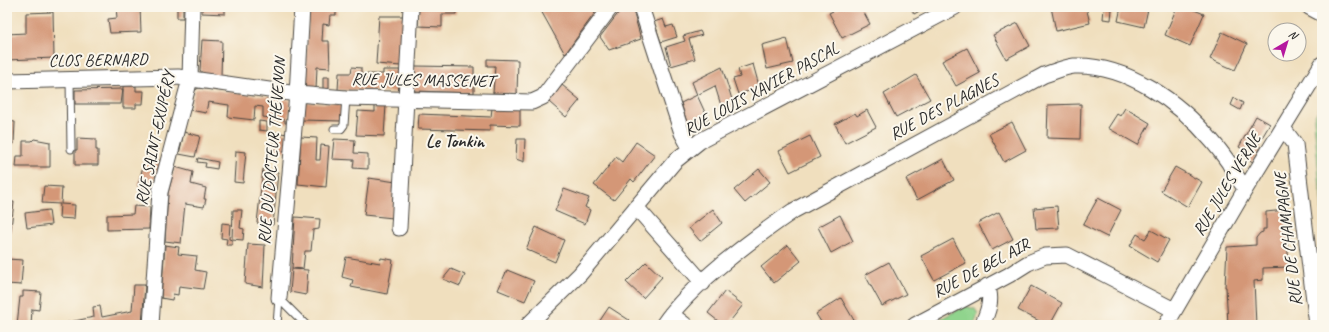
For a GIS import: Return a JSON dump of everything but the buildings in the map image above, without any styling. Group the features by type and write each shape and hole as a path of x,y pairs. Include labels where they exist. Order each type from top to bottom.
{"street":[{"name":"RUE SAINT-EXUPÉRY","path":"152,325 160,192 190,79 192,7"},
{"name":"RUE DU DOCTEUR THÉVENON","path":"278,298 297,94 302,7"},
{"path":"400,228 404,172 403,149 405,99 412,7"},
{"name":"RUE JULES MASSENET","path":"190,79 297,94 346,98 538,101 543,97 611,7"},
{"path":"641,7 682,133 690,148"},
{"name":"RUE LOUIS XAVIER PASCAL","path":"528,325 580,274 675,161 690,148 955,7"},
{"path":"1308,7 1322,14"},
{"name":"RUE JULES VERNE","path":"1166,325 1246,188 1322,64"},
{"name":"RUE DES PLAGNES","path":"667,320 703,283 764,231 793,211 1044,75 1072,66 1099,67 1123,75 1158,92 1188,116 1211,141 1228,162 1240,183 1246,188"},
{"name":"CLOS BERNARD","path":"7,81 190,79"},
{"name":"RUE DE CHAMPAGNE","path":"1283,128 1295,144 1317,325"},
{"path":"636,207 703,283"},
{"name":"RUE DE BEL AIR","path":"915,325 1028,263 1045,256 1067,255 1174,310"},
{"path":"982,325 990,302 990,293 987,286"},
{"path":"667,320 686,325"}],"lane":[{"path":"70,80 71,149"},
{"path":"334,129 341,129 344,125 346,98"},
{"path":"277,325 278,298"},
{"path":"278,298 306,325"}],"green space":[{"path":"1322,102 1322,211 1314,118"},
{"path":"965,306 975,309 978,314 974,325 929,325"}],"district":[{"name":"Le Tonkin","path":"455,141"}]}
